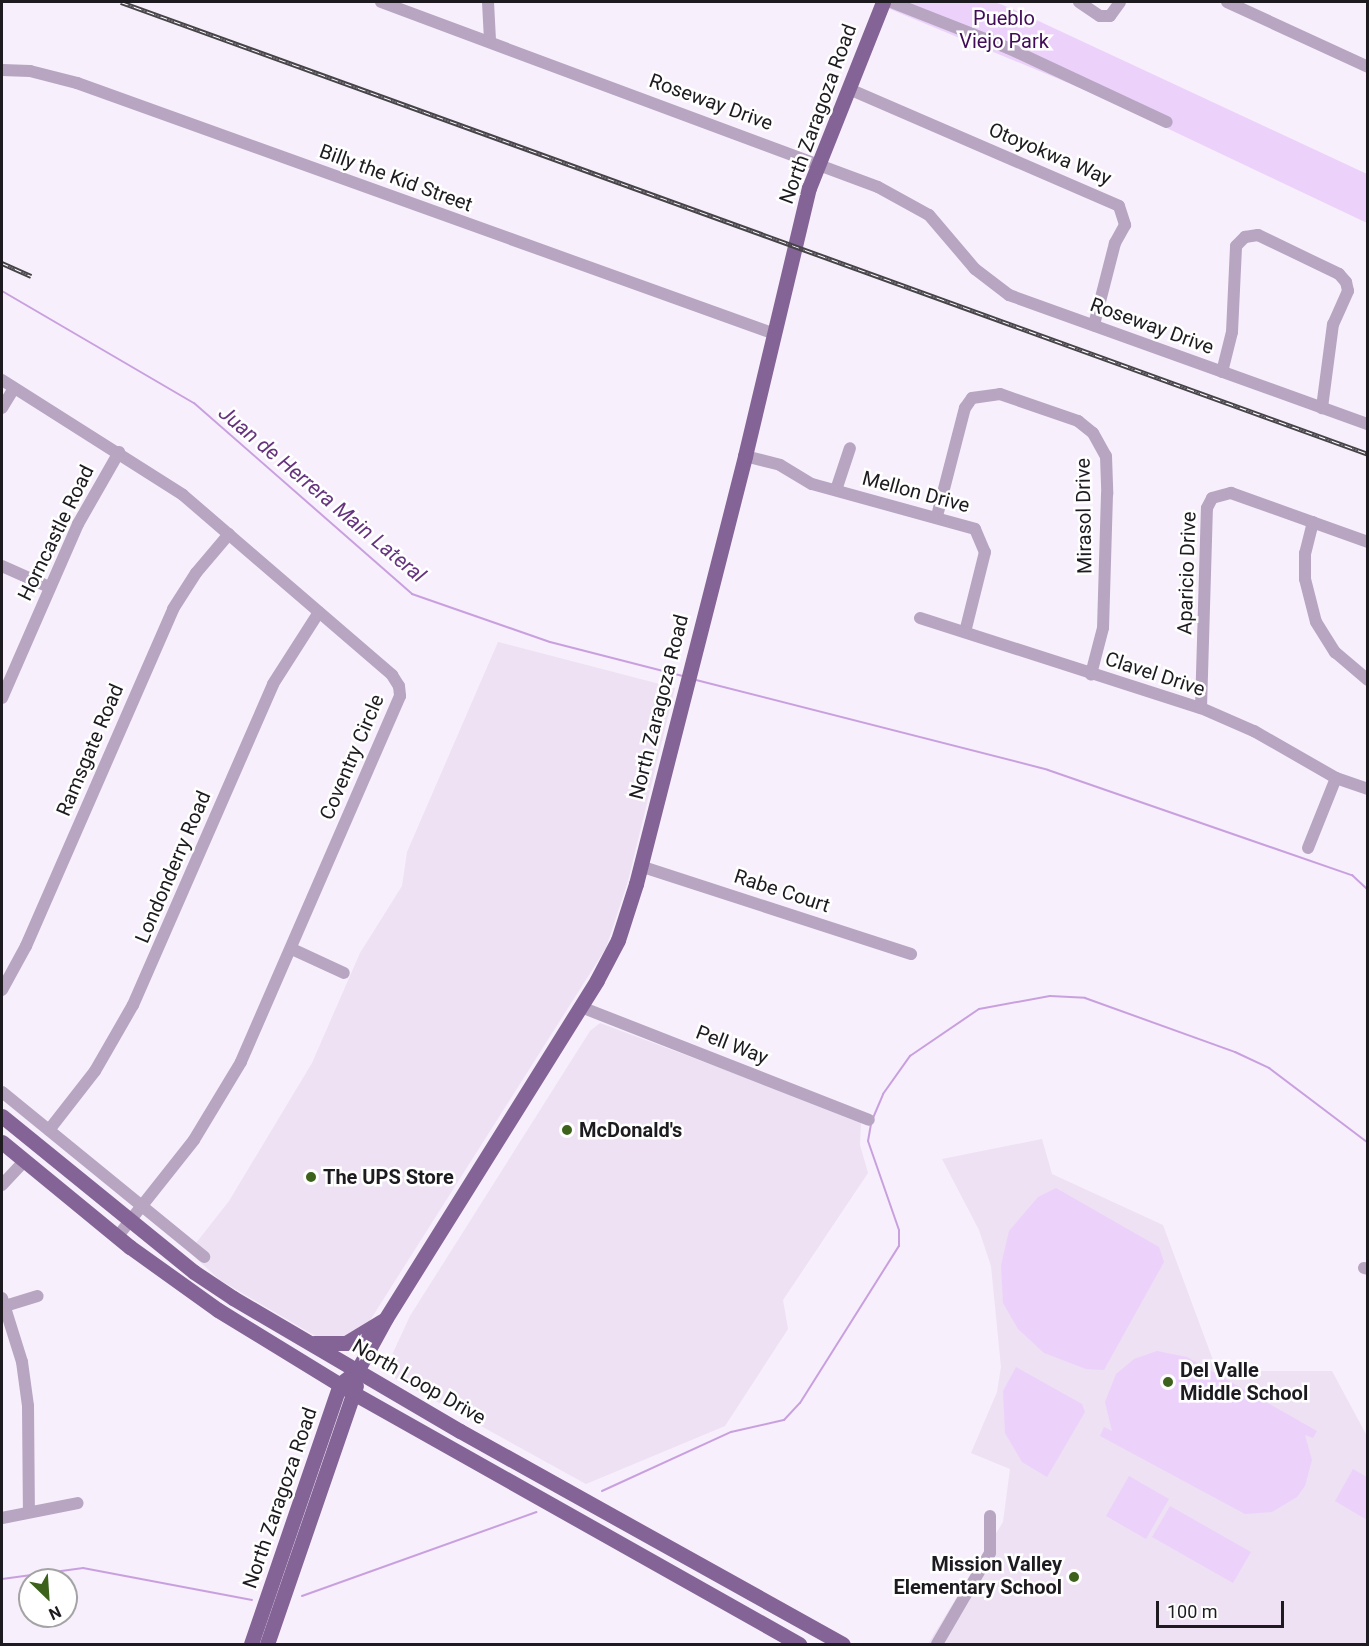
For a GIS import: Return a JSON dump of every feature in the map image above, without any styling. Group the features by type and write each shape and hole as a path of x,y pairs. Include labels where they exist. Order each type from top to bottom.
{"main road":[{"name":"North Zaragoza Road","path":"267,1644 355,1394 357,1371 386,1318 581,1007 618,940 640,866 746,456 818,162 883,2"},
{"name":"North Loop Drive","path":"2,1116 194,1272 357,1371 843,1644"},
{"name":"North Loop Drive","path":"2,1142 117,1236 218,1310 355,1394 533,1491 799,1644"},
{"path":"311,1343 346,1343 386,1318"},
{"name":"North Zaragoza Road","path":"251,1644 281,1564 340,1384 357,1371"},
{"path":"533,1491 543,1475"},
{"path":"262,1644 285,1581 281,1564"}],"street":[{"name":"Roseway Drive","path":"381,2 818,162 918,207 944,231 975,270 1000,291 1368,424"},
{"path":"489,2 490,40"},
{"path":"891,2 1008,48 1167,122"},
{"path":"1080,2 1100,16 1110,16 1120,2"},
{"path":"1227,2 1368,67"},
{"name":"Billy the Kid Street","path":"2,70 30,71 77,83 775,334"},
{"name":"Otoyokwa Way","path":"849,89 1119,206 1125,225 1115,243 1094,325"},
{"path":"1222,372 1232,332 1236,246 1245,237 1258,235 1339,274 1346,282 1348,291 1333,324 1322,408"},
{"name":"Coventry Circle","path":"2,380 160,478 229,534 392,675 400,694 292,949 231,1080 194,1140 117,1236"},
{"path":"2,408 14,388"},
{"name":"Mirasol Drive","path":"937,516 965,408 972,398 1000,394 1078,422 1093,433 1106,456 1107,494 1103,628 1091,674"},
{"path":"836,490 850,448"},
{"name":"Horncastle Road","path":"2,698 49,587 95,490 119,452"},
{"name":"Mellon Drive","path":"746,456 774,462 812,484 968,525 983,540 984,556 964,632"},
{"name":"Aparicio Drive","path":"1202,708 1208,502 1219,493 1231,493 1368,542"},
{"path":"1313,522 1305,553 1305,579 1316,622 1335,652 1368,680"},
{"name":"Ramsgate Road","path":"2,990 26,946 173,609 196,573 229,534"},
{"path":"2,566 49,587"},
{"name":"Londonderry Road","path":"49,1130 112,1045 133,1005 273,684 319,612"},
{"name":"Clavel Drive","path":"920,618 1202,708 1254,731 1336,778 1368,789"},
{"path":"1308,848 1336,778"},
{"name":"Rabe Court","path":"640,866 911,954"},
{"path":"292,949 344,973"},
{"name":"Pell Way","path":"581,1007 870,1120"},
{"path":"2,1092 204,1257"},
{"path":"2,1185 24,1161"},
{"path":"29,1512 28,1406 22,1362 3,1302 38,1296"},
{"path":"2,1518 78,1503"},
{"path":"937,1644 990,1552 990,1516"}],"shaded area":[{"path":"498,642 675,688 628,881 606,948 369,1322 351,1337 317,1337 220,1280 189,1252 229,1201 312,1063 360,953 402,886 407,852"},
{"path":"600,1023 861,1121 860,1145 868,1173 783,1300 788,1329 725,1426 586,1484 396,1379 391,1372 391,1357 410,1316 590,1031"},
{"name":"Del Valle Middle School","path":"1042,1139 1052,1174 1163,1225 1217,1371 1332,1371 1367,1436 1367,1644 928,1644 1003,1522 1010,1469 971,1453 997,1392 1001,1367 991,1266 979,1230 942,1159"}],"green space":[{"name":"Pueblo Viejo Park","path":"873,2 995,2 1015,10 1367,174 1367,223 1097,95"},
{"path":"1056,1188 1159,1247 1164,1262 1104,1370 1086,1369 1044,1353 1018,1329 1003,1303 1001,1265 1009,1231 1038,1197"},
{"path":"1157,1351 1187,1357 1317,1431 1313,1438 1305,1435 1312,1460 1305,1486 1297,1497 1272,1512 1245,1514 1100,1436 1104,1427 1112,1431 1105,1402 1116,1374 1134,1359"},
{"path":"1016,1367 1082,1404 1085,1412 1047,1477 1022,1462 1005,1433 1003,1391"},
{"path":"1353,1469 1367,1477 1367,1520 1335,1501"},
{"path":"1129,1476 1169,1499 1146,1539 1106,1516"},
{"path":"1170,1506 1251,1552 1233,1583 1152,1537"}],"waterway":[{"name":"Juan de Herrera Main Lateral","path":"2,291 194,403 412,594 550,642 682,676"},
{"path":"696,680 1048,770 1352,875 1368,890"},
{"path":"873,1118 883,1094 910,1056 979,1009 1050,996 1085,998 1235,1052 1269,1068 1368,1143"},
{"path":"602,1491 731,1432 784,1420 800,1403 899,1246 899,1230 868,1141 871,1124"},
{"path":"302,1596 536,1512"},
{"path":"2,1579 83,1568 252,1600"}],"railway":[{"path":"121,2 1368,454"},
{"path":"2,263 31,276"}],"place":[{"name":"McDonald's","path":"567,1130"},
{"name":"The UPS Store","path":"311,1177"},
{"name":"Del Valle Middle School","path":"1168,1382"},
{"name":"Mission Valley Elementary School","path":"1074,1577"}]}
